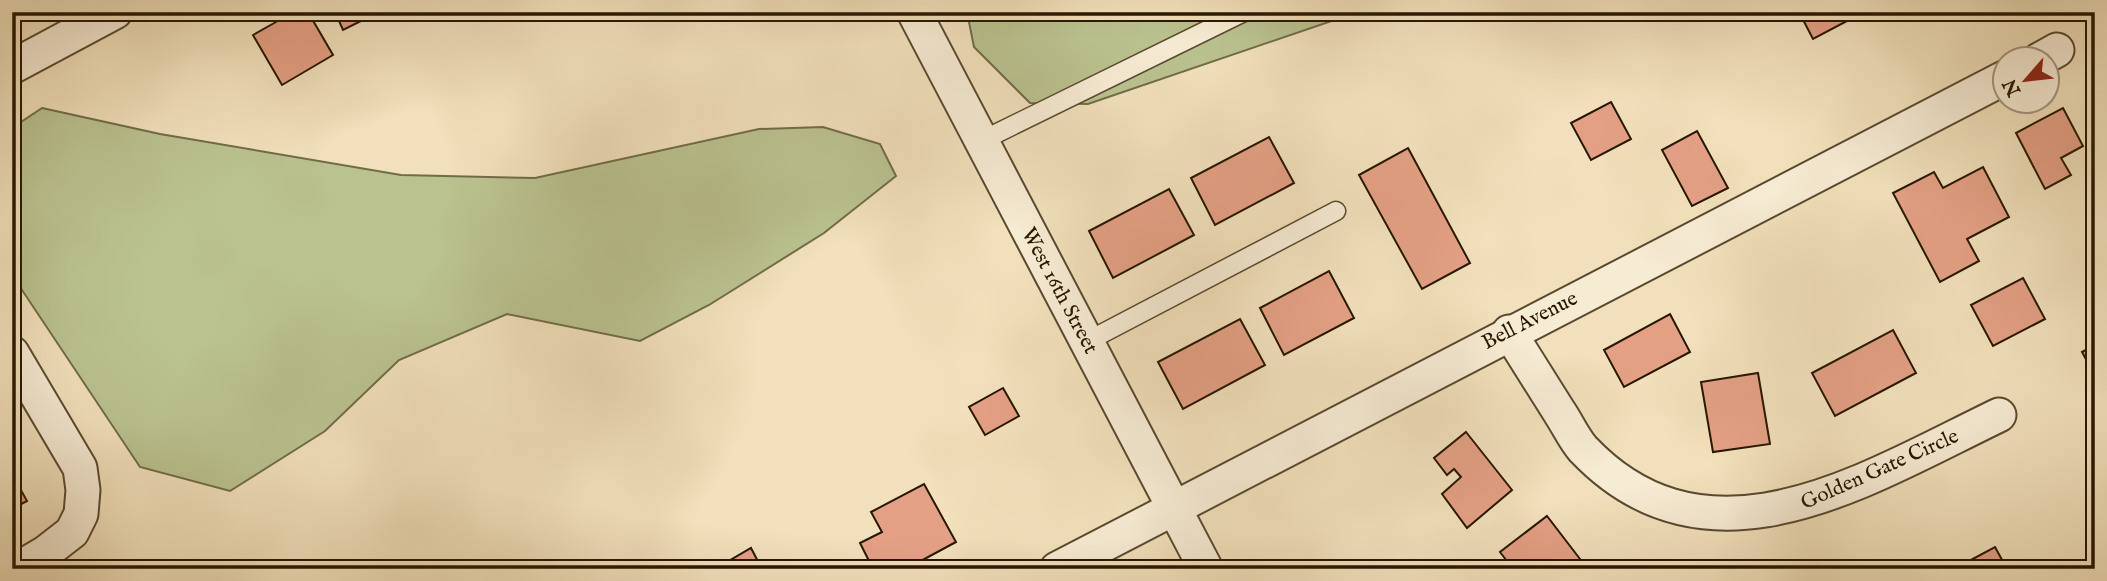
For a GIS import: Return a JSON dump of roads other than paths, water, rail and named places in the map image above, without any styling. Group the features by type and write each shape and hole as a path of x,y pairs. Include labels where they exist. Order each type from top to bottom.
{"street":[{"path":"12,67 116,12"},
{"name":"West 16th Street","path":"914,12 1206,569"},
{"name":"Bell Avenue","path":"1057,569 1509,332 1992,84"},
{"name":"Golden Gate Circle","path":"1509,332 1582,448 1609,474 1655,506 1703,518 1754,519 1820,502 1999,415"},
{"path":"12,353 80,468 83,490 81,514 72,532 45,554 18,569"}],"lane":[{"path":"981,141 1244,12"},
{"path":"1086,342 1336,211"}]}
